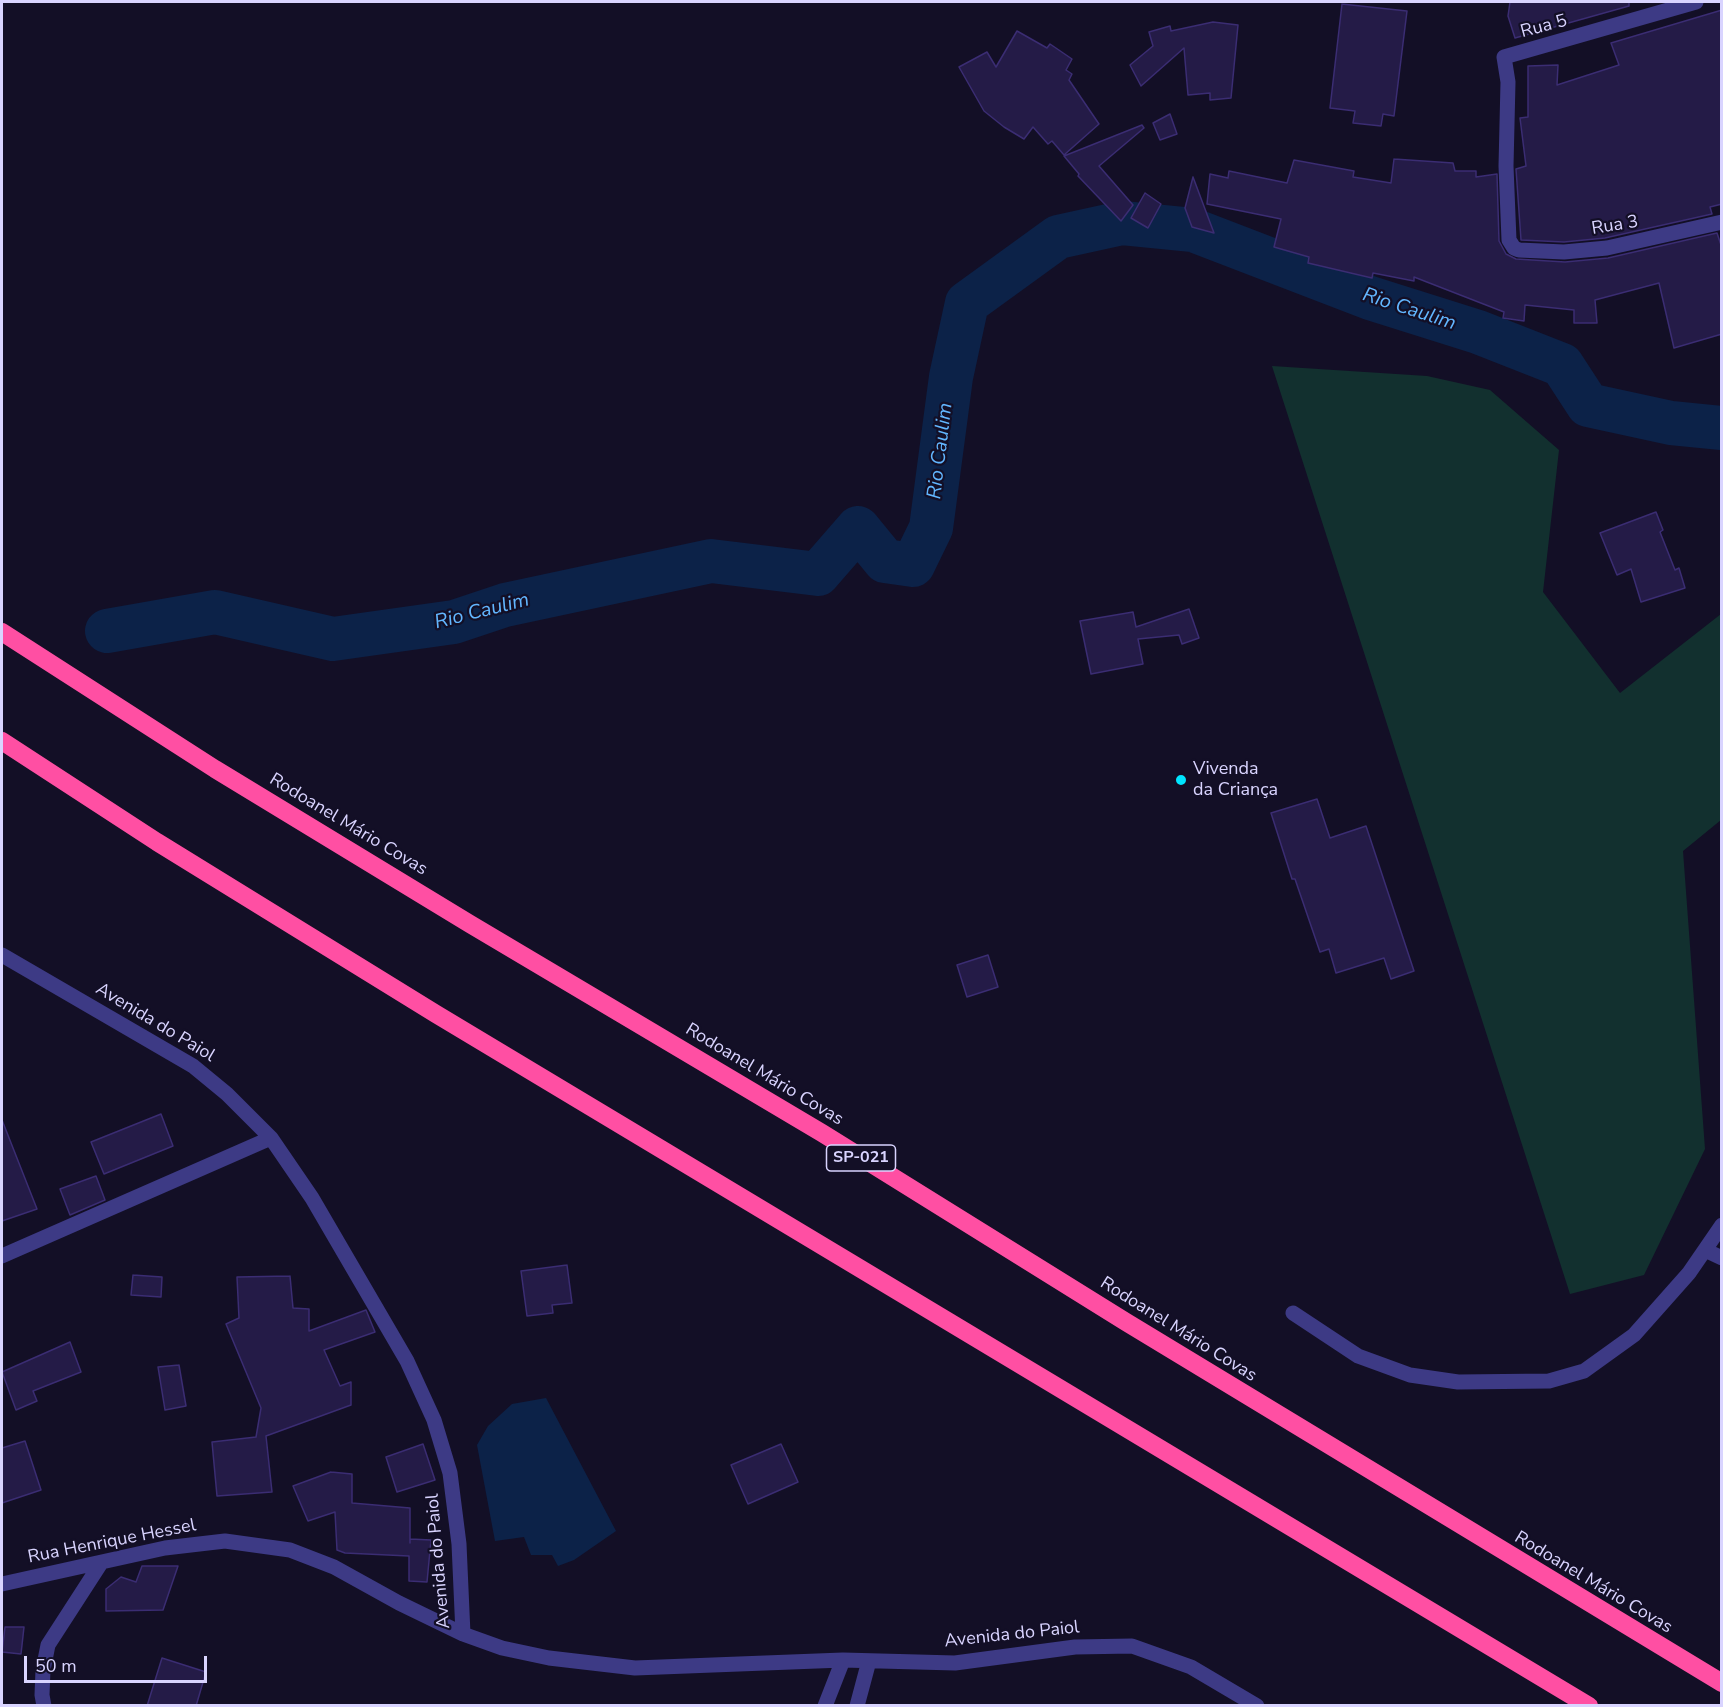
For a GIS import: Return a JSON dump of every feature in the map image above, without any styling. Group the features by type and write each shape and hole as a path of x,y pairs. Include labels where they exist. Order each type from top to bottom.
{"highway":[{"name":"Rodoanel Mário Covas","path":"2,632 215,769 822,1133 1506,1555 1722,1683"},
{"path":"2,741 157,842 436,1014 1589,1706"}],"street":[{"name":"Rua 5","path":"1514,248 1509,240 1506,166 1508,82 1504,57 1696,2"},
{"name":"Rua 3","path":"1514,248 1525,251 1564,252 1606,248 1722,222"},
{"name":"Avenida do Paiol","path":"2,955 193,1066 227,1094 271,1138 312,1198 401,1351 434,1420 450,1473 459,1544 463,1634 502,1648 589,1665 646,1667 843,1660 955,1663 1075,1647 1132,1646 1191,1667 1257,1706"},
{"path":"2,1256 271,1138"},
{"path":"1293,1313 1358,1356 1410,1375 1458,1382 1549,1381 1584,1371 1634,1335 1673,1293 1722,1225"},
{"path":"1705,1250 1722,1258"},
{"name":"Rua Henrique Hessel","path":"2,1584 165,1548 225,1541 290,1550 334,1567 399,1603 463,1634"},
{"path":"44,1706 43,1670 48,1645 101,1563"},
{"path":"825,1706 843,1660"},
{"path":"857,1706 870,1661"}],"green space":[{"path":"1272,366 1427,376 1490,390 1559,450 1543,592 1620,693 1721,614 1721,820 1683,851 1705,1149 1644,1275 1570,1294"}],"water":[{"path":"546,1398 616,1531 574,1560 558,1566 552,1555 531,1555 524,1537 495,1541 477,1445 488,1426 512,1404"}],"building":[{"path":"1510,2 1629,2 1629,6 1515,38 1508,16"},
{"path":"1342,4 1407,11 1394,116 1383,114 1381,126 1353,123 1355,111 1330,108"},
{"path":"1722,10 1722,204 1710,207 1712,214 1605,238 1564,242 1521,240 1516,169 1526,166 1520,118 1528,117 1528,66 1558,65 1557,85 1619,65 1611,43"},
{"path":"1213,22 1238,25 1231,98 1210,100 1210,93 1188,95 1184,48 1141,86 1130,65 1153,46 1149,32 1170,26 1171,31"},
{"path":"1017,31 1047,48 1050,44 1072,59 1066,70 1072,74 1069,80 1099,124 1064,155 1052,141 1048,144 1033,127 1024,139 984,111 959,67 987,52 996,67"},
{"path":"1170,114 1177,134 1160,140 1153,123"},
{"path":"1142,125 1144,128 1099,166 1133,205 1121,221 1078,176 1079,174 1064,156"},
{"path":"1394,159 1453,163 1455,171 1476,171 1476,177 1497,174 1499,241 1506,254 1516,259 1565,262 1608,258 1717,233 1722,248 1722,334 1674,348 1659,283 1595,300 1597,323 1574,323 1574,310 1525,305 1524,321 1503,318 1504,312 1414,277 1414,281 1373,273 1372,278 1308,263 1309,257 1274,247 1281,219 1207,204 1210,174 1228,178 1229,171 1287,183 1294,160 1354,171 1353,177 1391,183"},
{"path":"1193,177 1214,233 1192,227 1185,208"},
{"path":"1145,193 1161,204 1148,228 1131,218"},
{"path":"1656,512 1663,530 1660,532 1675,570 1679,568 1685,588 1641,602 1631,569 1617,575 1600,533"},
{"path":"1189,609 1199,638 1182,644 1179,635 1138,639 1143,664 1091,674 1080,621 1133,612 1136,627"},
{"path":"1317,799 1330,838 1366,826 1414,971 1391,979 1384,958 1336,973 1329,949 1320,952 1295,879 1292,879 1271,813"},
{"path":"988,955 998,987 967,997 957,965"},
{"path":"161,1114 173,1146 104,1174 91,1142"},
{"path":"2,1120 37,1209 2,1221"},
{"path":"96,1176 105,1200 70,1215 60,1189"},
{"path":"567,1265 572,1303 552,1305 553,1313 527,1316 521,1271"},
{"path":"133,1275 162,1277 161,1297 131,1295"},
{"path":"290,1276 293,1308 309,1309 309,1331 366,1310 375,1332 324,1350 340,1386 351,1382 351,1405 266,1436 272,1492 217,1496 212,1442 256,1437 261,1408 226,1324 239,1318 237,1277"},
{"path":"70,1342 81,1372 33,1391 37,1401 16,1410 2,1372"},
{"path":"179,1365 186,1406 165,1410 158,1367"},
{"path":"25,1441 41,1490 2,1503 2,1448"},
{"path":"423,1444 435,1480 397,1492 386,1457"},
{"path":"781,1444 798,1482 748,1504 731,1465"},
{"path":"331,1472 352,1474 352,1503 410,1508 410,1539 431,1540 427,1582 409,1581 409,1556 345,1553 337,1550 335,1512 308,1521 293,1486"},
{"path":"142,1566 178,1566 163,1610 106,1611 106,1589 121,1577 136,1582"},
{"path":"5,1627 24,1627 21,1654 2,1652"},
{"path":"162,1658 206,1672 196,1706 147,1706"}],"waterway":[{"name":"Rio Caulim","path":"107,631 215,612 333,639 454,622 505,605 711,561 818,574 858,528 885,561 913,565 931,528 951,377 967,303 1058,237 1122,223 1193,230 1370,298 1478,332 1562,365 1588,405 1671,423 1722,428"}],"place":[{"name":"Vivenda da Criança","path":"1181,780"}]}
